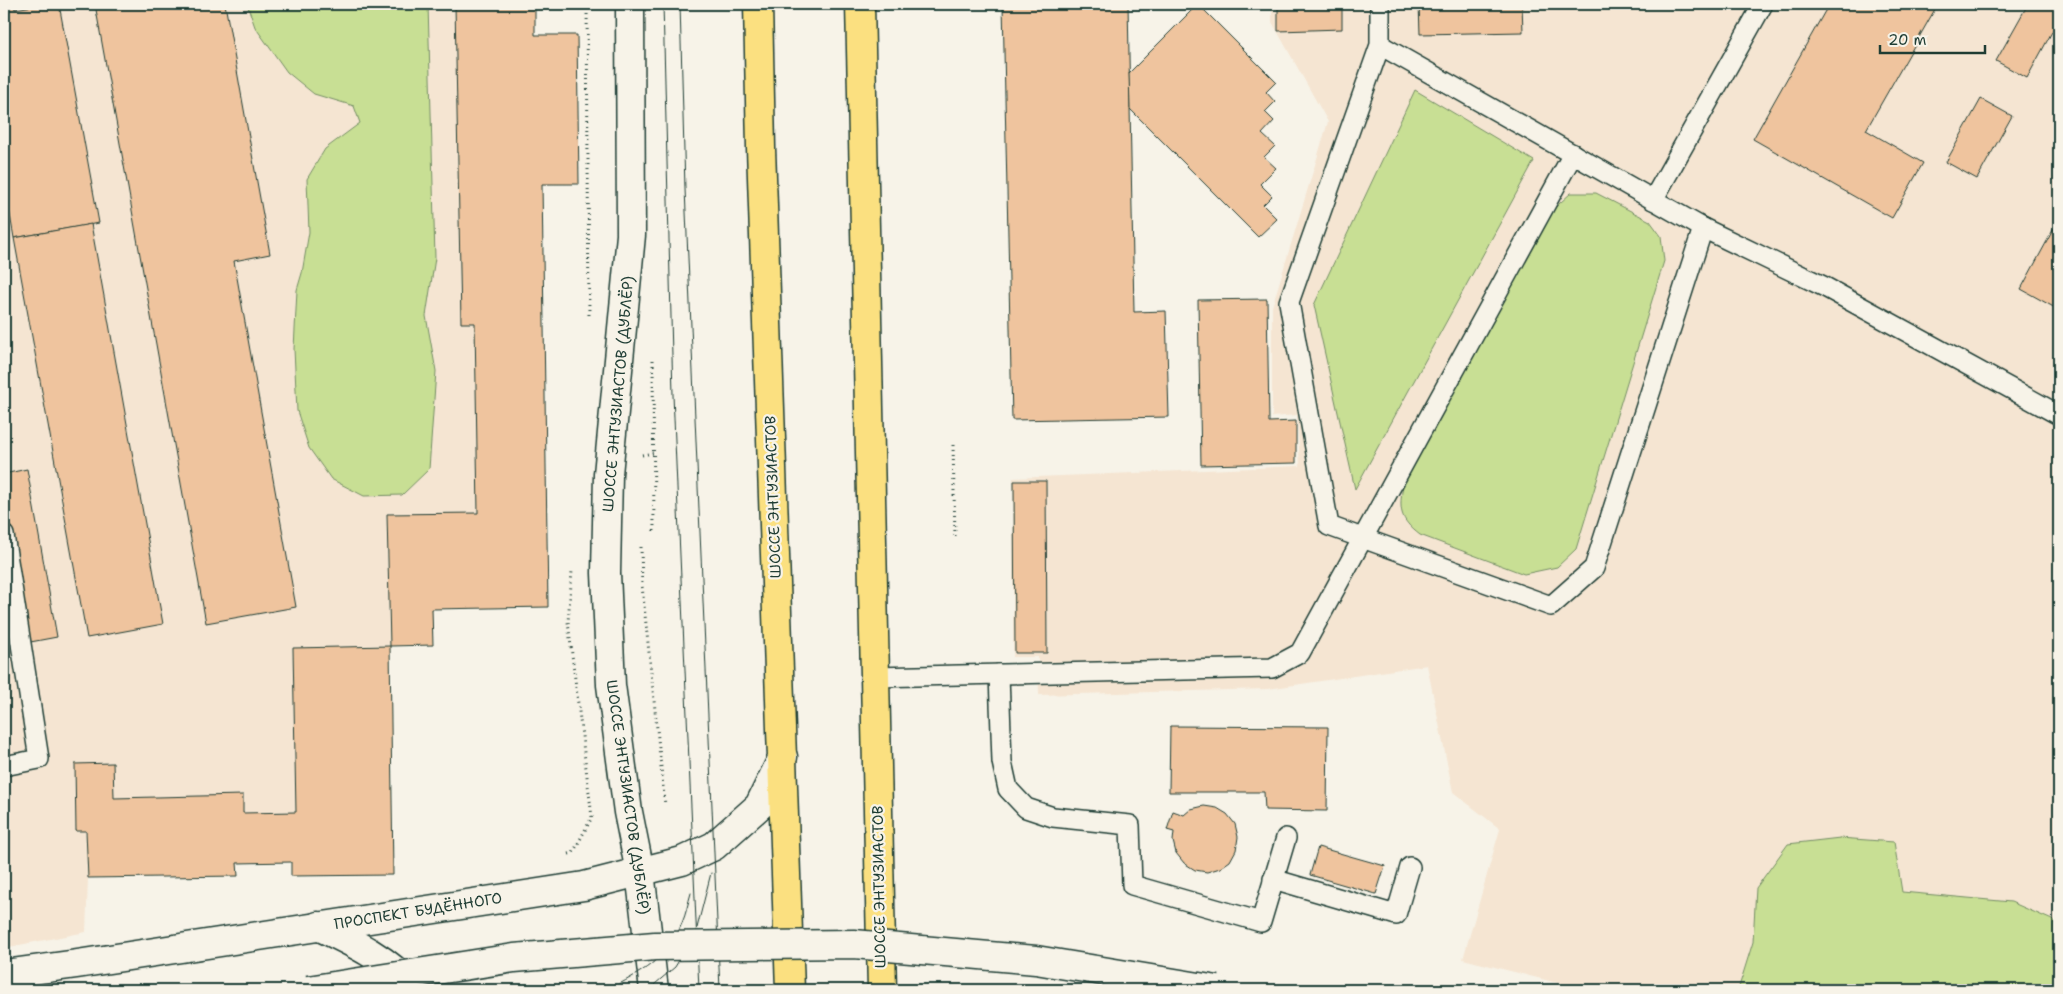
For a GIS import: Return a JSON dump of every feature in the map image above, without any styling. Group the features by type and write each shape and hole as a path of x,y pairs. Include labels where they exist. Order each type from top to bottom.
{"main road":[{"name":"ШОССЕ ЭНТУЗИАСТОВ (ДУБЛЁР)","path":"630,4 631,235 608,474 606,573 611,685 628,812 640,872 654,990"},
{"name":"ШОССЕ ЭНТУЗИАСТОВ","path":"758,4 761,148 790,990"},
{"name":"ШОССЕ ЭНТУЗИАСТОВ","path":"860,4 882,990"},
{"name":"ПРОСПЕКТ БУДЁННОГО","path":"4,974 584,886 682,861 714,846 759,806 783,757"},
{"path":"318,926 365,948 402,975 415,990"},
{"path":"308,990 514,958 655,946 854,944 1036,960 1217,990"}],"lane":[{"path":"1380,4 1380,45 1289,302 1329,526 1551,606 1594,568 1703,228"},
{"path":"1653,200 1763,4"},
{"path":"1380,45 1703,228 1825,287 2059,415"},
{"path":"874,678 1272,668 1300,653 1573,154"},
{"path":"4,535 39,759 4,766"},
{"path":"999,674 1002,762 1008,789 1026,808 1053,817 1130,825 1132,885 1261,922 1286,838"},
{"path":"1274,879 1396,915 1410,867"}],"path":[{"path":"587,4 589,322"},
{"path":"654,354 654,534"},
{"path":"953,445 955,537"},
{"path":"638,455 653,454"},
{"path":"641,539 642,586 665,805"},
{"path":"564,856 573,852 592,817 568,622 572,564"}],"shaded area":[{"path":"4,4 535,4 535,35 577,35 579,184 542,185 548,607 433,609 433,645 390,646 393,875 291,876 291,862 238,863 238,876 88,878 86,932 4,948"},
{"path":"1272,4 2059,4 2059,990 1585,990 1463,959 1500,829 1453,792 1427,665 1268,689 1039,695 1038,657 1013,657 1013,478 1300,466 1297,415 1272,417 1272,307 1328,122 1272,22"}],"green space":[{"path":"247,4 428,4 435,258 426,316 436,371 429,469 402,495 364,496 331,479 309,448 297,411 294,349 297,290 309,232 307,179 325,149 360,123 354,106 314,94 287,72 255,27"},
{"path":"1415,90 1534,161 1355,489 1314,305"},
{"path":"1571,193 1596,193 1650,221 1661,236 1664,261 1576,549 1557,567 1524,574 1420,535 1404,518 1401,507 1402,493 1403,485 1550,212"},
{"path":"1840,838 1894,842 1902,892 2011,902 2059,923 2059,990 1738,990 1753,942 1756,888 1788,844"}],"building":[{"path":"4,4 14,4 15,9 45,4 59,4 99,223 14,238 4,180"},
{"path":"95,4 225,4 270,254 234,261 296,607 206,623"},
{"path":"455,4 535,4 535,35 577,35 579,184 542,184 548,607 432,609 433,645 390,646 387,514 478,513 475,323 461,323"},
{"path":"1003,4 1128,4 1134,312 1166,311 1169,417 1012,420"},
{"path":"1198,4 1276,82 1266,92 1275,102 1265,112 1274,121 1262,134 1275,146 1264,157 1276,168 1260,184 1272,196 1263,205 1277,219 1258,237 1130,109 1129,73"},
{"path":"1278,4 1342,4 1342,29 1278,31"},
{"path":"1419,4 1522,4 1523,32 1420,34"},
{"path":"1829,4 1938,4 1866,130 1923,163 1892,218 1753,139"},
{"path":"2028,4 2059,4 2059,19 2027,78 1996,61"},
{"path":"1981,99 2012,116 1977,179 1946,162"},
{"path":"2059,219 2059,310 2021,289"},
{"path":"91,224 163,624 87,638 14,238"},
{"path":"1267,299 1269,422 1296,421 1296,463 1201,465 1198,300"},
{"path":"27,469 57,637 4,647 4,474"},
{"path":"1014,481 1046,481 1047,653 1015,653"},
{"path":"390,646 393,875 291,876 291,862 237,863 238,876 88,878 86,831 76,831 75,764 113,763 114,798 243,795 243,813 296,812 293,648"},
{"path":"1170,726 1328,727 1327,811 1265,810 1264,792 1169,792"},
{"path":"1204,806 1217,808 1227,814 1235,824 1238,837 1236,850 1230,861 1220,868 1207,872 1195,870 1184,863 1176,853 1173,841 1174,832 1167,830 1173,811 1184,815 1191,809"},
{"path":"1318,847 1385,866 1376,894 1310,875"}],"tram line":[{"path":"663,4 673,395 699,990"},
{"path":"680,4 685,189 720,990"},
{"path":"648,990 675,967 696,932 711,873"},
{"path":"608,990 642,971 661,956 676,936 686,912 691,893"}]}
